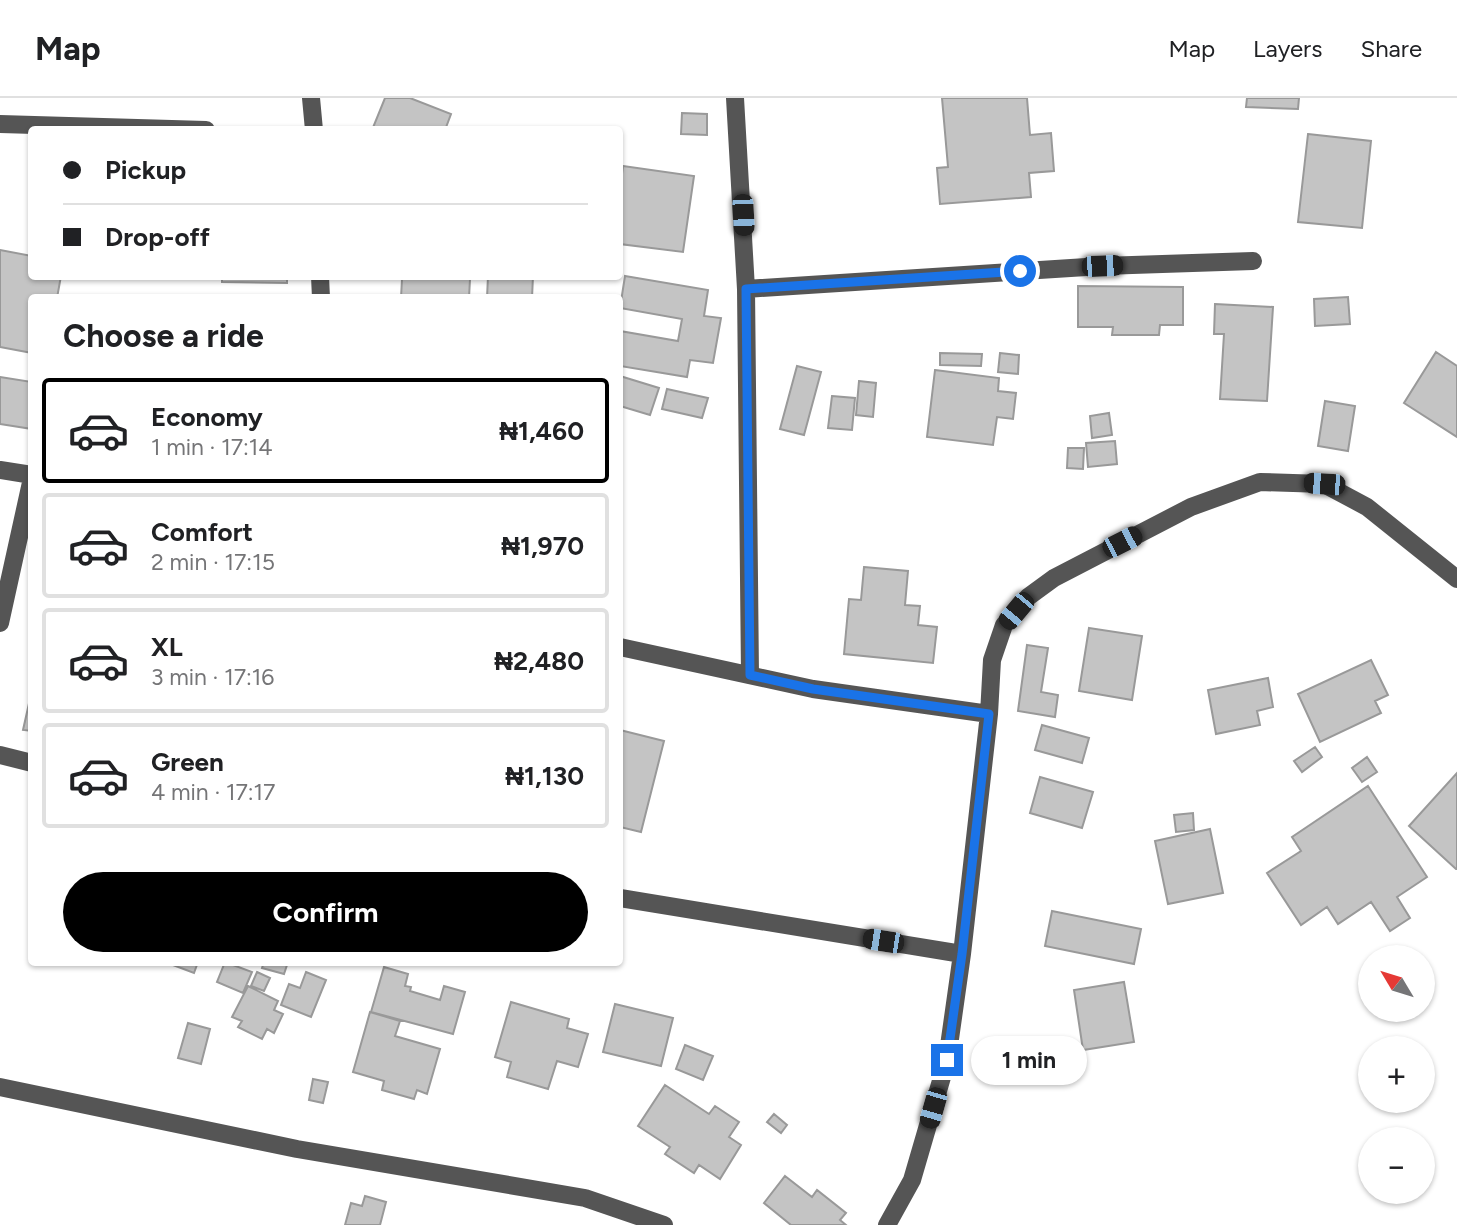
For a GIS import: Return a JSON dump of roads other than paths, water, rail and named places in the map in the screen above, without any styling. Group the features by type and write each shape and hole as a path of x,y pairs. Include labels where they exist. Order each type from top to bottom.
{"street":[{"path":"312,98 314,126"},
{"path":"735,98 746,289 750,675"},
{"path":"0,124 69,126"},
{"path":"746,289 1102,266 1253,261"},
{"path":"0,470 28,475"},
{"path":"887,1225 912,1180 947,1060 962,954 989,714 992,660 1004,625 1028,597 1054,578 1191,507 1260,482 1324,484 1367,507 1457,579"},
{"path":"0,623 28,494"},
{"path":"623,648 813,689 989,714"},
{"path":"0,755 28,762"},
{"path":"623,898 962,954"},
{"path":"0,1087 297,1149 585,1198 664,1225"}]}
